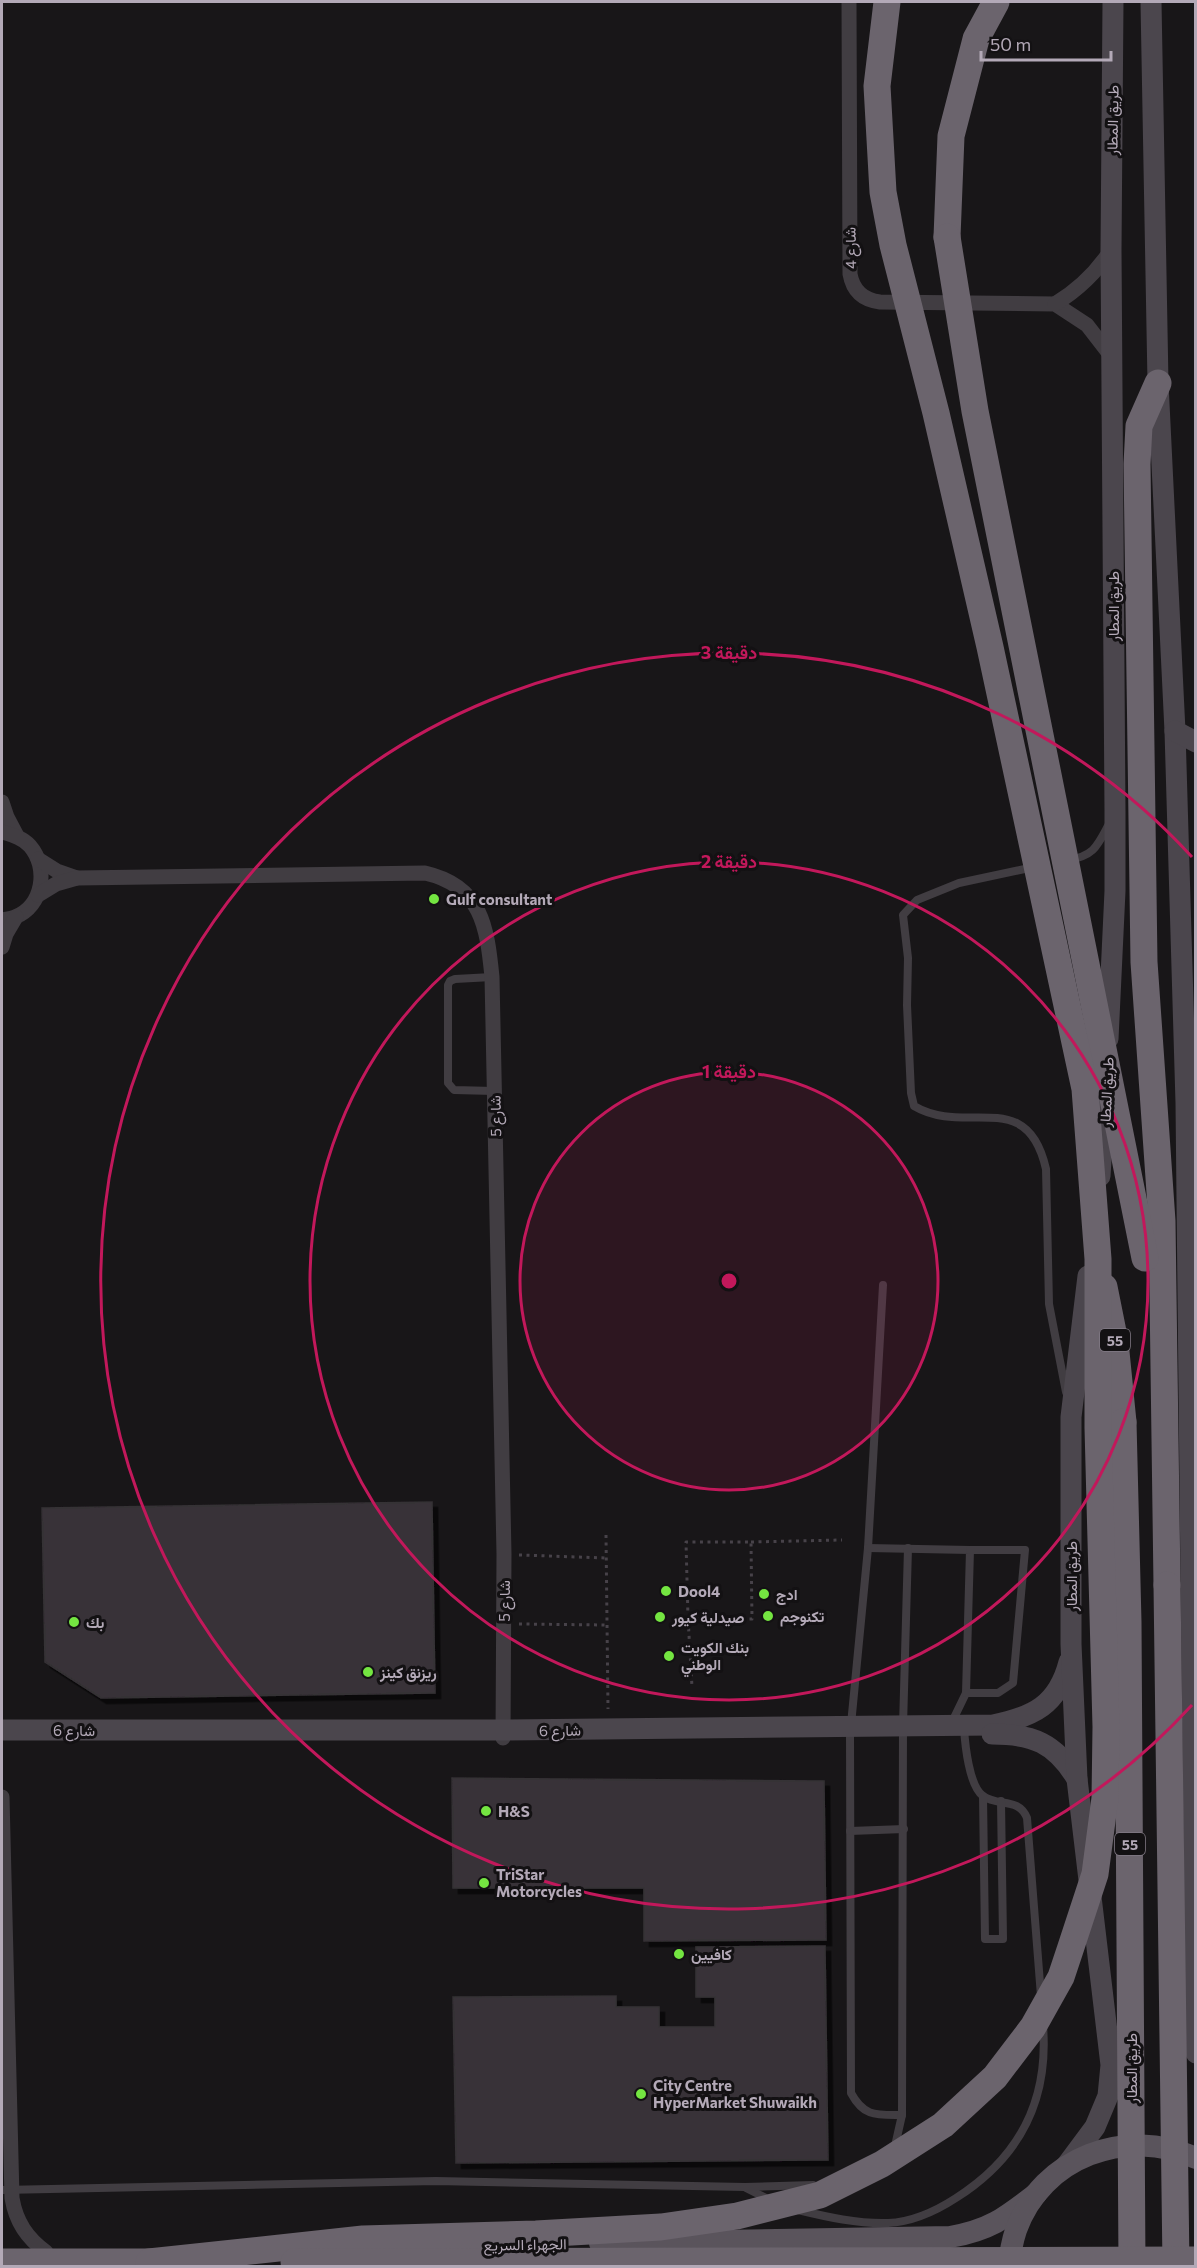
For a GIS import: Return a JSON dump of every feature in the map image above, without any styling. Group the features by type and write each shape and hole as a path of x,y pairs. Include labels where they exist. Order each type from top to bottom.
{"highway":[{"path":"149,2262 363,2239 536,2234 661,2227 737,2217 820,2195 882,2164 943,2125 995,2077 1033,2027 1061,1977 1095,1874 1104,1809 1106,1726 1098,1428 1098,1259 1085,1089 990,646 882,192 877,86 887,2"},
{"path":"996,2 976,39 951,136 947,237 975,411 1145,1258 1164,1418"},
{"path":"1158,383 1139,426 1137,464 1144,962 1162,1221 1176,2266"},
{"name":"طريق المطار","path":"1098,1259 1115,1342 1123,1422 1129,1634 1132,2266"},
{"name":"الجهراء السريع","path":"2,2262 1196,2260"}],"main road":[{"name":"طريق المطار","path":"1066,2166 1095,2127 1108,2096 1111,2065 1077,1779 1071,1644 1071,1417 1103,1151 1115,891 1111,356 1113,2"},
{"path":"1151,2 1158,383 1175,731 1178,871 1191,1104 1196,2053"},
{"path":"1175,731 1196,742"},
{"path":"1178,871 1196,847"},
{"name":"شارع 6","path":"503,1734 608,1729 903,1731 993,1725 1019,1720 1046,1705 1064,1676 1071,1644"},
{"name":"شارع 6","path":"960,1728 1032,1737 1063,1759 1077,1779"},
{"name":"شارع 6","path":"2,1730 503,1734 850,1730"},
{"name":"شارع 6","path":"2,1740 444,1734"},
{"name":"55","path":"1009,2266 1016,2231 1036,2194 1048,2180 1066,2166 1087,2154 1123,2145 1144,2144 1168,2148 1196,2158"},
{"name":"الجهراء السريع","path":"2,2251 950,2236 987,2228 1004,2219 1036,2194"}],"street":[{"name":"شارع 4","path":"849,2 850,274 853,287 864,298 880,302 1055,304"},
{"path":"1111,250 1092,275 1055,304 1087,325 1111,356"},
{"path":"2,802 7,818 17,836"},
{"path":"2,832 17,836"},
{"name":"شارع 5","path":"17,836 30,846 38,859 57,871 77,878"},
{"path":"38,859 42,878 38,896"},
{"name":"شارع 5","path":"9,919 28,909 38,896 56,884 77,878 425,873 452,882 476,905 484,923 492,977 504,1554 503,1734"},
{"path":"2,947 9,919"},
{"path":"2,1797 9,2193 2,2216"},
{"path":"9,2193 20,2225 36,2245 46,2252"}],"lane":[{"path":"1054,863 1086,857 1095,849 1115,812"},
{"path":"1044,865 959,883 917,900 903,915 908,958 907,1005 911,1093 914,1106 927,1114 940,1117 1007,1118 1028,1129 1041,1148 1046,1169 1049,1304 1071,1417"},
{"path":"492,977 455,979 448,985 448,1083 454,1090 494,1091"},
{"path":"883,1285 868,1548 850,1730 851,2093 857,2105 868,2113 902,2115"},
{"path":"868,1548 1025,1550 1013,1683 998,1693 966,1693"},
{"path":"887,2171 902,2115 903,1731 908,1548"},
{"path":"745,2187 776,2204 822,2216 889,2223 913,2218 942,2207 988,2175 1011,2150 1026,2127 1036,2101 1042,2078 1045,2049 1027,1818 1020,1807 983,1796 977,1790 960,1728 966,1693 970,1550"},
{"path":"983,1796 985,1940 1003,1939 1001,1801"},
{"path":"850,1831 904,1829"},
{"path":"9,2193 436,2181 745,2187 864,2184"}],"path":[{"path":"606,1535 608,1729"},
{"path":"692,1687 686,1542 842,1540"},
{"path":"688,1618 752,1619 751,1542"},
{"path":"504,1554 607,1558"},
{"path":"504,1623 607,1625"}],"building":[{"path":"432,1502 435,1693 101,1698 45,1662 42,1508"},
{"path":"452,1778 824,1781 826,1940 644,1941 644,1888 453,1888"},
{"name":"City Centre HyperMarket Shuwaikh","path":"825,1946 828,2160 456,2163 453,1997 616,1996 616,2007 659,2007 659,2027 715,2027 715,1997 696,1997 696,1947"}],"place":[{"name":"Gulf consultant","path":"434,899"},
{"name":"Dool4","path":"666,1591"},
{"name":"ادج","path":"764,1594"},
{"name":"تكنوجم","path":"768,1616"},
{"name":"صيدلية كيور","path":"660,1617"},
{"name":"بك","path":"74,1622"},
{"name":"بنك الكويت الوطني","path":"669,1656"},
{"name":"ريزنق كينز","path":"368,1672"},
{"name":"H&S","path":"486,1811"},
{"name":"TriStar Motorcycles","path":"484,1883"},
{"name":"كافيين","path":"679,1954"},
{"name":"City Centre HyperMarket Shuwaikh","path":"641,2094"}]}
